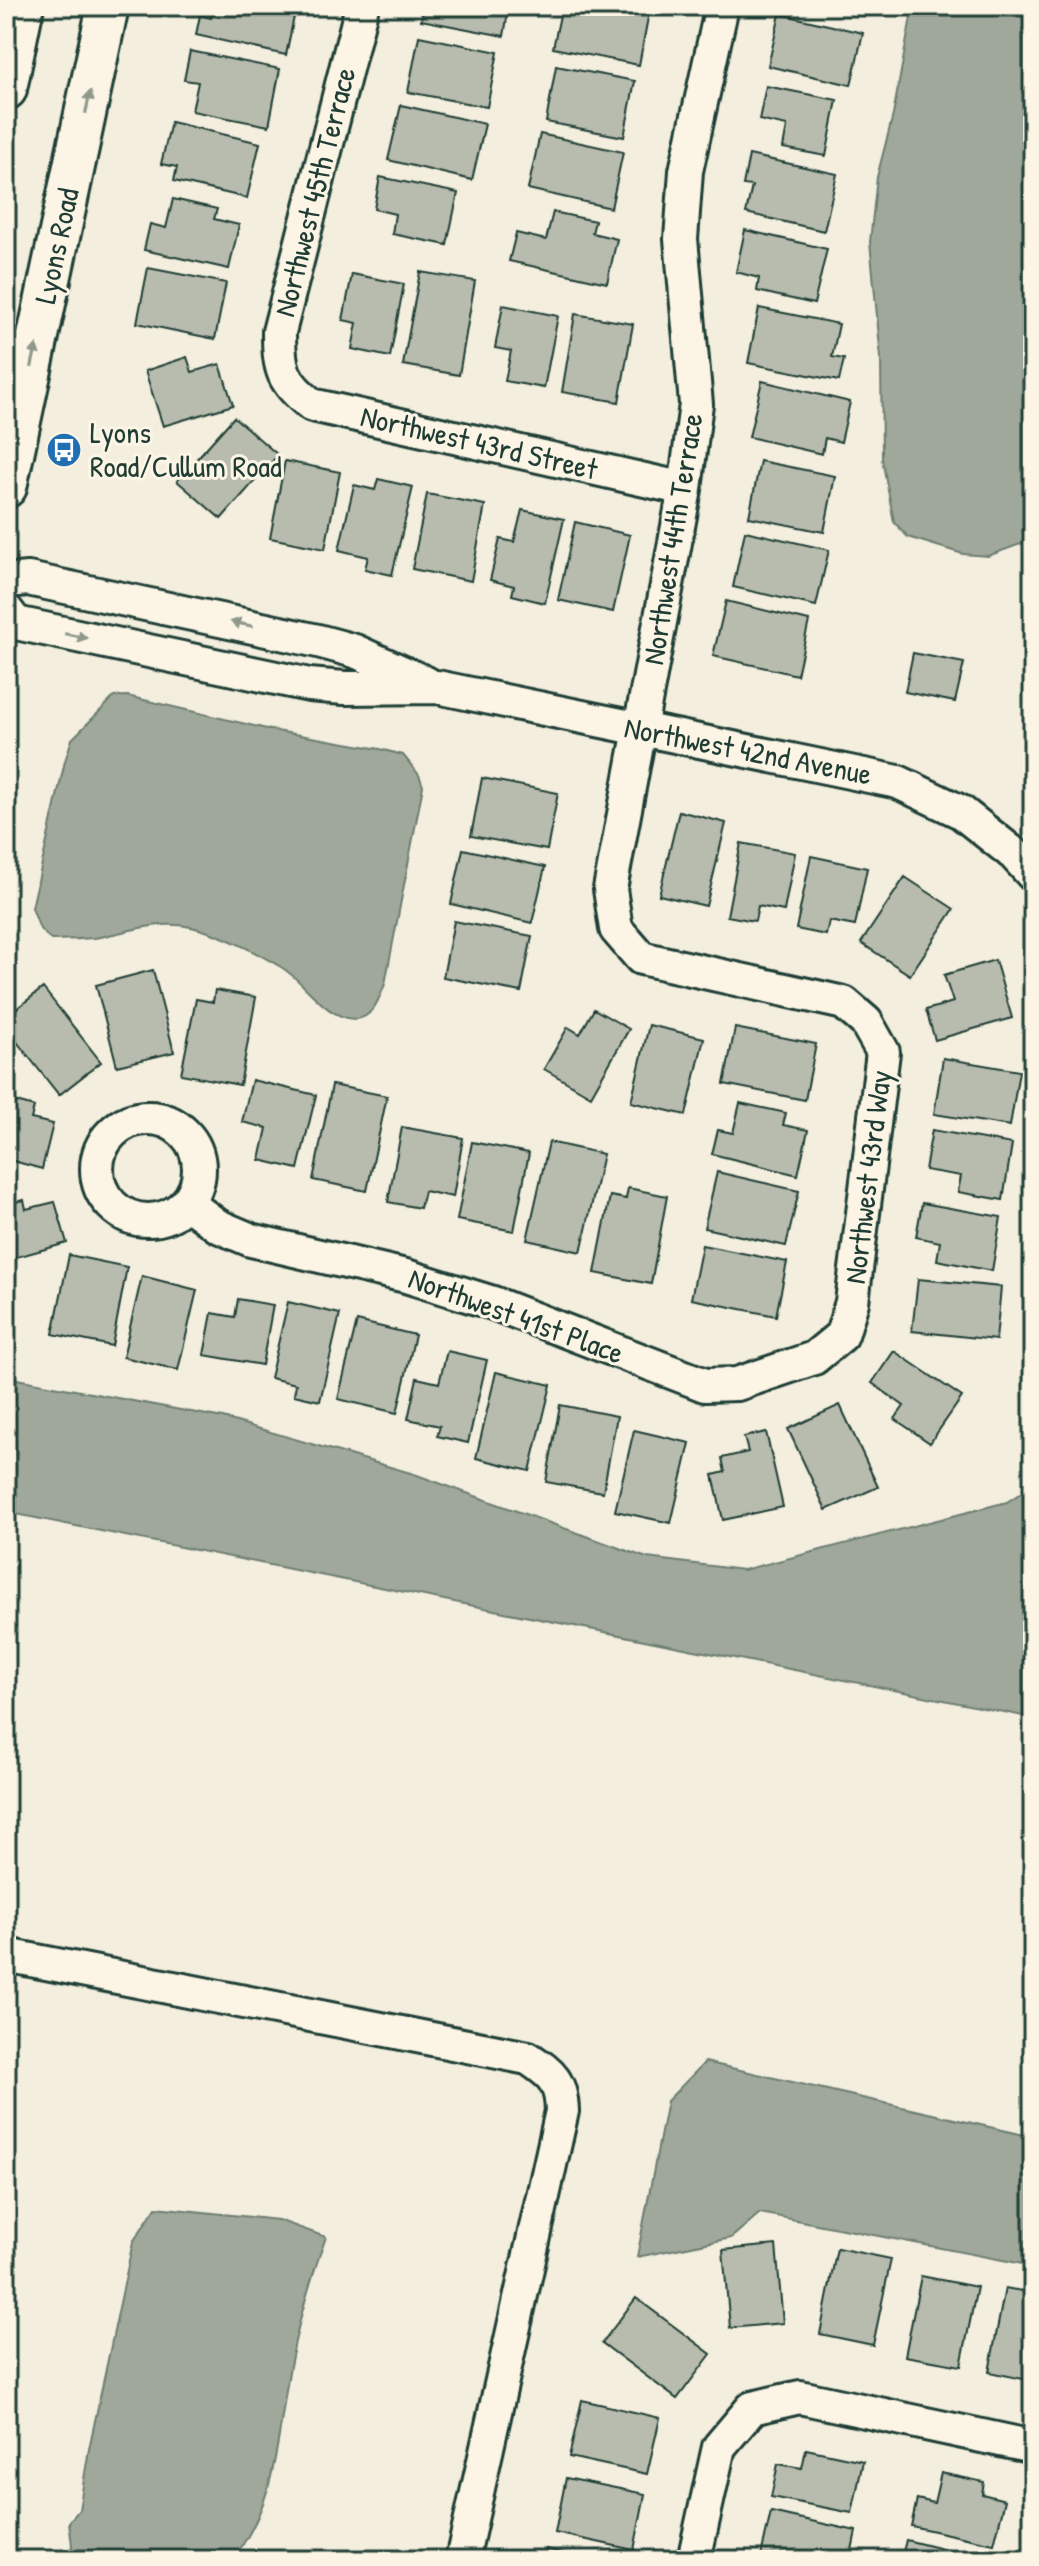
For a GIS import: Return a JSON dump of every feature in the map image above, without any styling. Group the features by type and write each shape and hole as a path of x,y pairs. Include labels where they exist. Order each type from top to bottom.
{"main road":[{"path":"6,89 23,6"},
{"name":"Lyons Road","path":"6,487 108,6"}],"street":[{"name":"Northwest 45th Terrace","path":"284,378 279,356 279,332 362,6"},
{"name":"Northwest 44th Terrace","path":"722,6 686,171 681,239 696,404 685,489 610,889 616,929 641,958 844,1003 866,1022"},
{"name":"Northwest 43rd Street","path":"284,378 295,392 312,405 685,489"},
{"name":"Northwest 42nd Avenue","path":"6,581 28,579 318,641 355,651 437,687 898,782 961,812 1014,854 1033,875"},
{"name":"Northwest 42nd Avenue","path":"6,610 16,623 309,685 344,688 437,687"},
{"path":"309,685 318,641"},
{"name":"Northwest 43rd Way","path":"842,1335 852,1302 883,1052 866,1022"},
{"name":"Northwest 41st Place","path":"187,1203 218,1226 251,1240 406,1276 493,1303 705,1385 737,1384 814,1358 842,1335"},
{"path":"6,1955 528,2058 551,2073 561,2093 562,2111 462,2560"},
{"path":"694,2560 719,2447 752,2408 800,2397 1033,2447"}],"shaded area":[{"path":"913,6 1033,6 1033,528 1026,542 988,556 963,554 908,537 894,522 882,459 881,359 870,242 877,177 893,115"},
{"path":"127,696 271,730 403,755 419,775 423,786 385,984 366,1016 355,1019 334,1013 281,967 203,930 179,925 156,926 94,938 51,940 40,929 32,908 72,739 114,697"},
{"path":"6,1377 223,1418 414,1474 647,1558 743,1570 1007,1502 1033,1485 1033,1718 6,1512"},
{"path":"705,2062 1033,2137 1033,2266 760,2213 731,2238 637,2257 667,2101"},
{"path":"156,2207 278,2220 326,2237 298,2329 274,2465 259,2514 232,2560 68,2560 72,2545 69,2522 79,2510 133,2242"}],"building":[{"path":"214,6 270,6 295,12 286,55 196,35 200,15 211,18"},
{"path":"424,6 509,6 504,36 421,20"},
{"path":"562,6 650,7 639,65 553,48"},
{"path":"827,6 867,6 865,15"},
{"path":"780,14 863,33 851,85 768,66"},
{"path":"419,36 498,52 487,107 408,92"},
{"path":"190,51 280,69 269,126 192,111 198,82 184,80"},
{"path":"556,66 635,81 624,137 546,122"},
{"path":"766,86 837,100 826,156 783,148 787,126 759,120"},
{"path":"401,105 485,124 472,180 388,160"},
{"path":"171,122 260,143 247,198 174,181 177,167 161,164"},
{"path":"540,134 623,152 611,208 528,189"},
{"path":"749,155 837,174 824,231 746,213 752,186 743,185"},
{"path":"380,177 458,193 447,245 392,234 395,214 374,209"},
{"path":"173,199 217,209 214,219 239,225 229,269 144,250 150,224 166,228"},
{"path":"553,212 595,221 592,233 617,239 607,283 509,261 516,233 546,240"},
{"path":"745,230 827,249 814,304 757,291 759,278 736,272"},
{"path":"148,268 226,283 215,339 137,323"},
{"path":"420,272 475,281 459,375 403,365"},
{"path":"352,274 404,284 390,357 352,349 357,323 343,320"},
{"path":"503,305 558,316 544,388 505,381 511,351 495,348"},
{"path":"759,308 839,324 832,357 844,359 839,381 748,363"},
{"path":"575,314 633,324 619,402 562,392"},
{"path":"187,357 192,372 220,364 233,405 163,426 145,371"},
{"path":"762,381 850,402 841,442 825,438 822,454 749,437"},
{"path":"234,417 278,455 221,519 177,481"},
{"path":"285,461 340,472 325,549 270,538"},
{"path":"760,461 835,476 824,532 749,517"},
{"path":"378,479 413,487 392,575 365,569 368,557 339,550 354,485 375,490"},
{"path":"427,494 485,505 471,581 412,569"},
{"path":"522,510 564,519 545,603 512,595 514,586 490,580 500,539 514,542"},
{"path":"575,522 630,535 613,612 558,600"},
{"path":"745,531 829,550 816,606 733,587"},
{"path":"726,601 809,621 797,675 713,656"},
{"path":"913,653 964,663 955,702 905,692"},
{"path":"482,778 558,793 547,850 471,836"},
{"path":"679,811 726,823 706,906 659,895"},
{"path":"741,843 795,853 784,911 758,906 755,921 727,916"},
{"path":"463,849 545,867 532,923 451,904"},
{"path":"811,856 867,868 855,926 829,921 826,935 796,929"},
{"path":"905,877 954,909 910,975 861,943"},
{"path":"454,921 532,936 521,992 443,977"},
{"path":"995,960 1012,1018 935,1040 926,1010 953,1002 944,975"},
{"path":"153,970 174,1052 117,1066 96,985"},
{"path":"43,988 101,1062 59,1095 6,1028 6,1017"},
{"path":"215,990 256,997 240,1085 181,1074 196,999 213,1002"},
{"path":"594,1009 629,1029 591,1096 544,1069 568,1027 580,1034"},
{"path":"649,1025 704,1038 686,1115 631,1102"},
{"path":"735,1028 816,1044 805,1100 724,1084"},
{"path":"943,1058 1019,1071 1010,1126 934,1114"},
{"path":"252,1080 316,1095 298,1169 260,1160 267,1128 242,1122"},
{"path":"332,1085 387,1096 367,1191 313,1180"},
{"path":"6,1099 34,1107 31,1119 53,1124 42,1169 6,1159"},
{"path":"740,1103 786,1113 783,1125 808,1130 798,1175 712,1154 718,1130 733,1133"},
{"path":"402,1127 463,1138 453,1197 424,1191 420,1208 388,1202"},
{"path":"932,1130 1012,1144 1003,1200 958,1192 961,1176 925,1170"},
{"path":"472,1142 529,1153 514,1231 457,1220"},
{"path":"549,1142 603,1154 581,1252 527,1240"},
{"path":"717,1172 799,1191 786,1246 704,1228"},
{"path":"628,1188 667,1196 651,1284 595,1273 610,1196 626,1199"},
{"path":"24,1200 26,1209 55,1202 67,1243 6,1260 6,1204"},
{"path":"922,1203 1001,1217 992,1271 937,1260 940,1242 916,1237"},
{"path":"702,1245 787,1262 776,1316 691,1299"},
{"path":"69,1255 127,1267 112,1346 53,1334"},
{"path":"142,1276 197,1290 178,1370 123,1357"},
{"path":"918,1279 1001,1287 996,1340 912,1331"},
{"path":"238,1299 273,1305 262,1365 204,1355 212,1313 235,1317"},
{"path":"288,1302 340,1314 320,1401 294,1395 296,1384 270,1378"},
{"path":"357,1321 415,1335 397,1413 338,1399"},
{"path":"447,1351 487,1360 468,1443 437,1436 440,1426 408,1419 417,1378 439,1383"},
{"path":"894,1351 962,1397 930,1443 895,1419 904,1406 872,1383"},
{"path":"496,1372 551,1385 530,1471 476,1458"},
{"path":"560,1405 617,1416 603,1492 546,1482"},
{"path":"840,1405 878,1487 826,1510 788,1429"},
{"path":"634,1430 690,1443 671,1523 615,1511"},
{"path":"766,1432 783,1507 723,1520 713,1475 725,1472 722,1458 748,1452 744,1437"},
{"path":"776,2245 783,2323 730,2328 723,2250"},
{"path":"837,2248 891,2259 873,2345 820,2334"},
{"path":"921,2276 977,2287 961,2366 905,2356"},
{"path":"1005,2288 1033,2293 1033,2381 989,2372"},
{"path":"636,2298 711,2354 677,2399 602,2343"},
{"path":"582,2400 660,2418 647,2474 569,2457"},
{"path":"806,2449 863,2461 852,2513 771,2497 778,2464 802,2468"},
{"path":"941,2473 984,2482 982,2494 1005,2500 994,2544 911,2526 917,2499 934,2503"},
{"path":"566,2478 645,2494 634,2550 555,2533"},
{"path":"771,2512 856,2531 850,2560 760,2560"},
{"path":"906,2540 987,2560 901,2560"},
{"path":"546,2549 593,2560 544,2560"}],"place":[{"name":"Lyons Road/Cullum Road","path":"64,450"}]}
